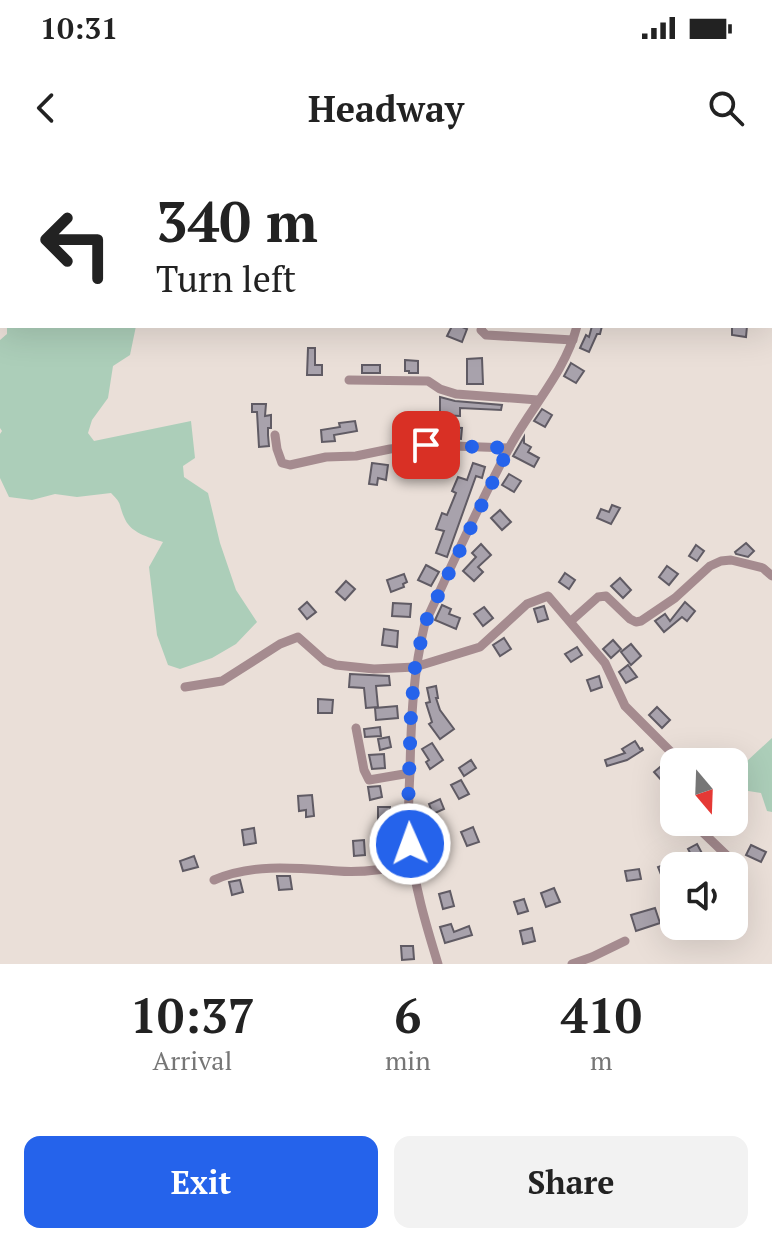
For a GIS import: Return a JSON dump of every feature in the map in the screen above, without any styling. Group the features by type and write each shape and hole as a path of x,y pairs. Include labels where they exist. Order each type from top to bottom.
{"street":[{"path":"482,328 486,335 573,340"},
{"path":"438,964 426,926 413,864 408,810 415,667 425,623 509,448 546,392 576,328"},
{"path":"349,380 428,381 456,394 538,400"},
{"path":"275,435 282,463 290,465 326,457 356,456 426,445 509,448"},
{"path":"571,621 598,597 606,596 630,619 641,621 675,598 710,566 721,561 731,560 763,568 772,576"},
{"path":"185,687 222,681 280,644 298,637 325,661 336,665 374,669 415,667 480,647 527,604 548,596 605,663 625,706 667,748"},
{"path":"356,728 366,778 410,773"},
{"path":"707,836 723,852"},
{"path":"214,880 229,873 283,867 340,871 390,869 413,864"},
{"path":"572,964 625,941"}],"green space":[{"path":"7,328 136,328 130,355 113,366 108,398 92,420 88,433 94,441 191,421 195,458 183,466 184,477 208,493 236,590 257,622 236,644 212,658 180,669 168,665 157,635 149,567 163,542 140,534 131,527 111,493 77,497 55,494 32,500 9,497 0,478 0,340 7,334"},
{"path":"772,738 772,812 767,811 761,793 748,791 748,760"}],"building":[{"path":"451,328 467,329 462,342 447,336"},
{"path":"591,328 602,328 589,352 580,348 586,335 589,337"},
{"path":"732,328 747,328 746,337 732,335"},
{"path":"308,348 315,348 315,365 322,365 322,375 307,375"},
{"path":"482,358 483,384 467,384 467,359"},
{"path":"405,360 418,361 418,373 405,371"},
{"path":"571,363 584,371 576,383 564,376"},
{"path":"362,365 380,365 380,373 362,373"},
{"path":"440,397 502,405 501,410 460,408 460,416 440,415"},
{"path":"252,404 266,404 265,416 271,415 269,446 259,447 257,412 252,412"},
{"path":"542,409 552,415 545,427 534,421"},
{"path":"355,421 357,431 334,435 335,441 322,442 321,430"},
{"path":"448,427 462,428 461,439 447,438"},
{"path":"524,437 524,443 531,447 528,452 539,458 534,467 513,456"},
{"path":"372,463 388,465 386,480 378,478 377,485 369,484"},
{"path":"473,463 485,467 482,478 476,476 447,557 436,553 444,531 436,529 442,513 447,515 456,493 452,491 458,477 467,480"},
{"path":"509,474 521,481 514,492 502,485"},
{"path":"612,505 620,508 611,524 597,518 601,509 609,512"},
{"path":"500,510 511,522 502,530 491,518"},
{"path":"746,543 754,551 748,557 736,554 735,552"},
{"path":"481,544 491,555 478,567 483,572 474,581 463,571 476,557 472,553"},
{"path":"696,545 704,551 697,561 689,556"},
{"path":"426,565 439,572 431,586 418,580"},
{"path":"667,566 678,574 669,585 659,577"},
{"path":"565,573 575,580 569,589 559,582"},
{"path":"404,574 407,582 403,584 404,587 391,592 387,580"},
{"path":"620,578 631,590 623,598 611,586"},
{"path":"346,581 355,589 345,600 336,592"},
{"path":"307,602 316,612 307,619 299,609"},
{"path":"685,602 695,611 687,621 682,617 664,632 655,621 665,614 670,621"},
{"path":"393,603 411,604 410,617 392,616"},
{"path":"442,605 451,609 449,614 460,618 456,629 435,620"},
{"path":"544,606 548,619 538,622 534,609"},
{"path":"484,607 493,618 483,626 474,614"},
{"path":"384,629 398,631 397,647 382,645"},
{"path":"504,638 511,649 500,656 493,645"},
{"path":"613,640 621,649 611,658 603,649"},
{"path":"631,644 641,656 631,665 621,652"},
{"path":"577,647 582,655 571,662 565,654"},
{"path":"628,665 637,677 626,683 619,672"},
{"path":"350,674 389,676 390,685 376,686 378,707 366,708 364,688 349,687"},
{"path":"599,676 602,687 591,691 587,680"},
{"path":"436,686 440,710 454,729 440,739 429,724 432,722 426,703 430,702 427,688"},
{"path":"318,699 333,700 332,713 318,713"},
{"path":"397,706 398,718 376,720 375,708"},
{"path":"657,707 670,720 662,728 649,715"},
{"path":"380,727 381,736 365,737 364,729"},
{"path":"389,737 391,747 380,750 378,739"},
{"path":"635,741 643,750 627,760 607,766 605,760 625,753 622,749"},
{"path":"432,743 443,760 430,769 426,762 429,760 422,749"},
{"path":"384,754 385,768 372,769 369,755"},
{"path":"471,760 476,768 464,776 459,768"},
{"path":"461,780 469,794 459,799 451,785"},
{"path":"380,786 382,797 370,800 368,787"},
{"path":"312,795 314,816 306,817 306,810 299,811 298,796"},
{"path":"440,799 444,809 433,814 429,804"},
{"path":"378,807 390,807 390,824 378,824"},
{"path":"473,827 479,842 467,846 461,832"},
{"path":"254,828 256,843 244,845 242,830"},
{"path":"398,835 399,847 395,847 395,851 381,852 380,836"},
{"path":"442,837 448,851 438,855 433,841"},
{"path":"364,840 365,855 354,856 353,841"},
{"path":"697,844 701,852 690,852 688,849"},
{"path":"751,845 766,852 761,862 748,856"},
{"path":"194,856 198,867 183,871 180,861"},
{"path":"639,869 641,879 627,881 625,871"},
{"path":"277,876 290,876 292,889 279,890"},
{"path":"240,880 243,892 232,895 229,882"},
{"path":"554,888 560,902 546,907 541,893"},
{"path":"450,891 454,906 443,909 439,894"},
{"path":"524,899 528,911 518,914 514,902"},
{"path":"655,908 660,923 636,931 631,915"},
{"path":"451,924 454,932 469,926 472,935 445,943 440,927"},
{"path":"532,928 535,941 523,944 520,931"},
{"path":"401,946 413,946 414,959 402,960"}],"route":[{"path":"410,844 411,713 418,651 425,623 509,448 426,445"}]}
